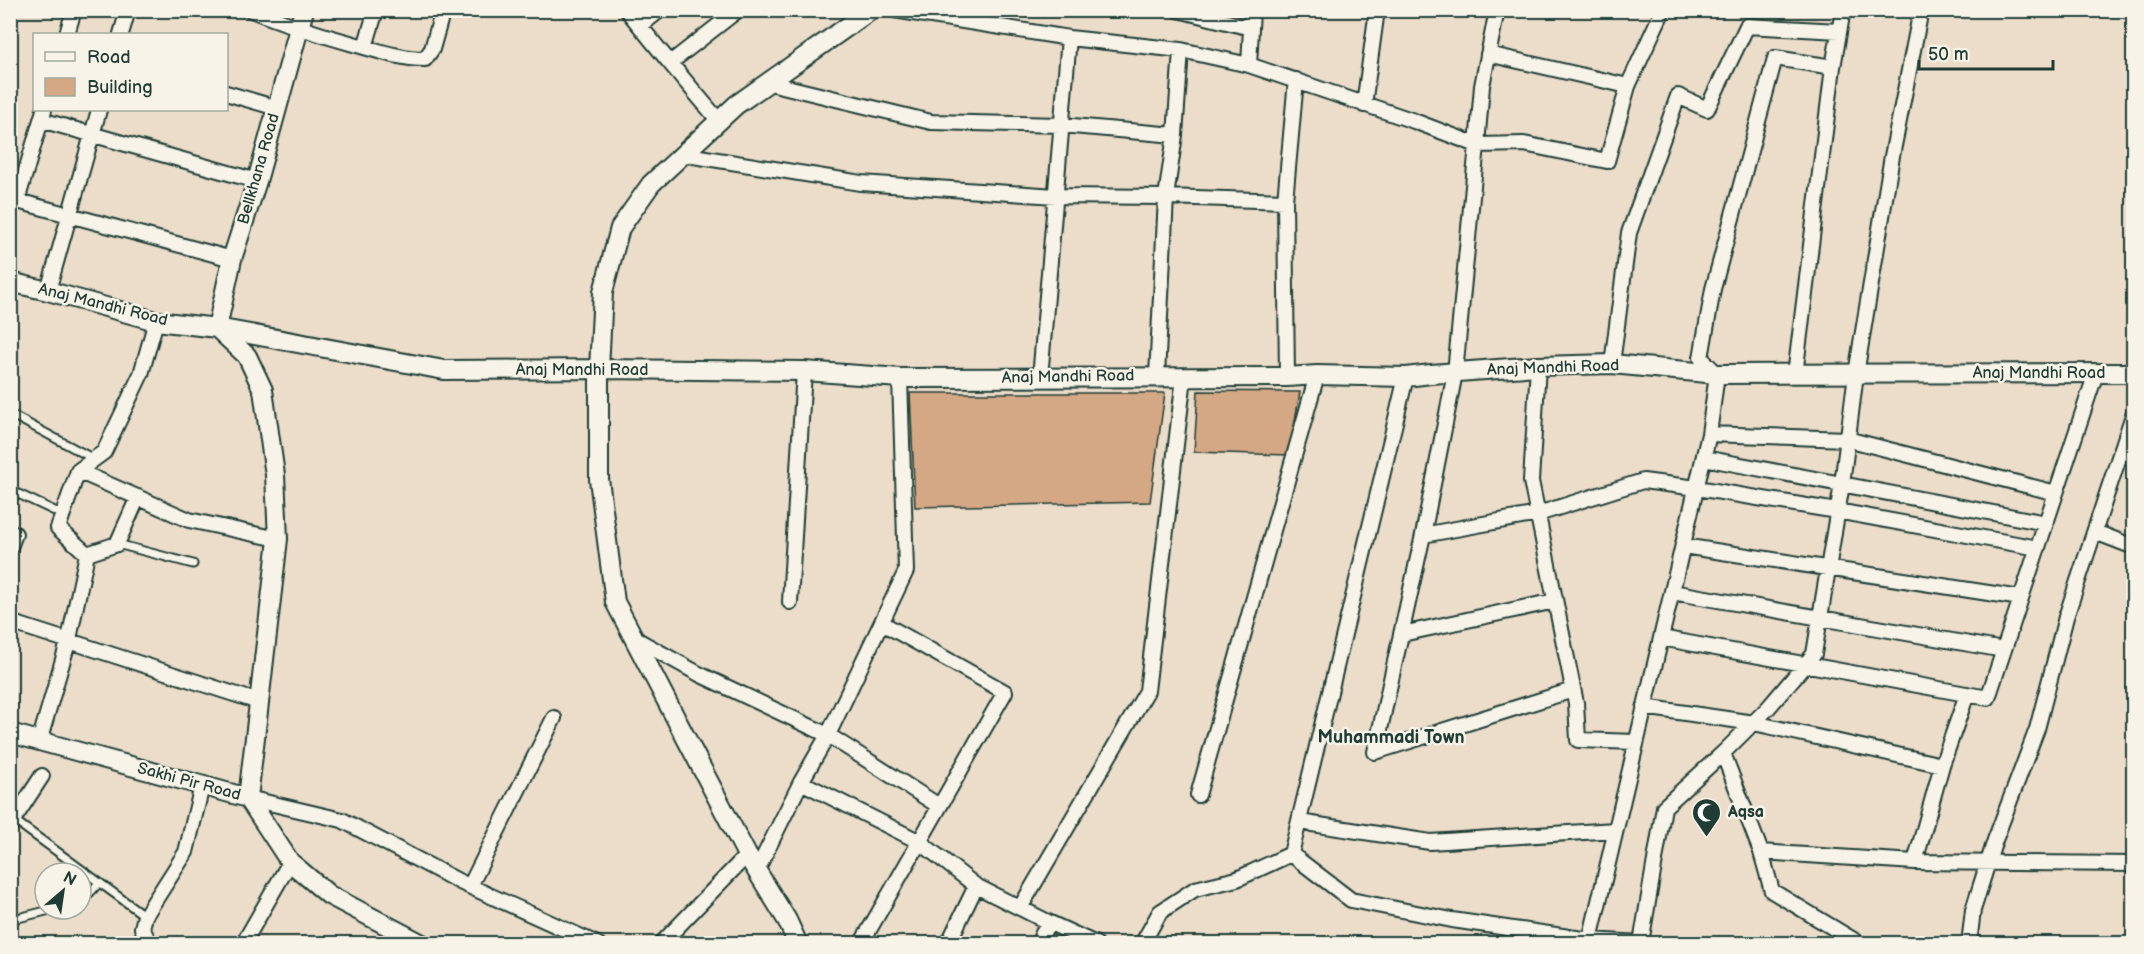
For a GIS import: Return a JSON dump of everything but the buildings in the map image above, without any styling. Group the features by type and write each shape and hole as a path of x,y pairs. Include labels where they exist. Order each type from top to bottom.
{"street":[{"path":"67,33 74,10"},
{"path":"121,33 128,10"},
{"path":"251,10 299,28 411,59 425,59 432,49 443,10"},
{"name":"Bellkhana Road","path":"217,328 232,259 257,181 304,10"},
{"path":"365,47 376,10"},
{"path":"627,10 718,121"},
{"path":"640,26 660,10"},
{"path":"670,63 738,10"},
{"path":"798,944 787,920 752,863 615,602 599,479 599,369 603,292 620,228 651,183 736,105 871,10"},
{"path":"894,10 1069,38 1181,50 1249,65 1296,80 1477,145 1524,144 1607,161 1628,86 1662,10"},
{"path":"1178,10 1251,28"},
{"path":"1249,65 1252,10"},
{"path":"1365,105 1377,10"},
{"path":"1497,10 1482,86 1455,373 1423,536 1375,752 1573,690"},
{"path":"1794,375 1833,67 1843,10"},
{"path":"1291,854 1351,900 1452,920 1590,942 1642,943 1664,807 1754,723 1814,654 1842,484 1856,374 1892,156 1921,10"},
{"path":"1612,364 1629,233 1678,96 1707,109 1747,26 1839,31"},
{"path":"1040,378 1069,38"},
{"path":"1157,376 1166,197 1181,50"},
{"path":"1488,54 1628,86"},
{"path":"1590,942 1709,434 1717,374 1701,358 1713,289 1775,58 1833,67"},
{"path":"1287,378 1285,201 1296,80"},
{"path":"770,83 931,122 1061,125 1174,135"},
{"path":"228,94 277,108"},
{"path":"48,291 99,111"},
{"path":"232,259 14,200 43,115 92,135 257,181"},
{"path":"681,154 861,183 1056,196 1285,201"},
{"name":"Anaj Mandhi Road","path":"10,282 156,321 217,328 444,370 804,371 900,378 1157,376 1287,378 1317,375 1406,377 1538,366 1612,364 1717,374 2133,373"},
{"path":"87,554 58,528 78,471 104,452 141,374 156,321"},
{"path":"217,328 247,356 263,390 275,475 278,539 248,798 342,820 470,886 597,944"},
{"path":"1538,366 1531,481 1576,703 1578,740 1636,742"},
{"path":"790,602 804,371"},
{"path":"1661,638 1988,698 2096,373"},
{"path":"1198,795 1317,375"},
{"path":"1020,908 1147,691 1184,377"},
{"path":"1291,854 1406,377"},
{"path":"661,944 752,863 828,735 906,571 900,378"},
{"path":"1969,944 1973,910 2037,729 2066,617 2133,412"},
{"path":"1709,434 1847,439 2056,493"},
{"path":"1704,458 2046,522"},
{"path":"78,471 189,520 278,539"},
{"path":"1423,536 1538,514 1643,481 1837,511 2038,548"},
{"path":"87,554 117,544 138,497"},
{"path":"2095,532 2133,547"},
{"path":"1683,546 2021,598"},
{"path":"39,742 69,639 87,554"},
{"path":"1672,592 2004,650"},
{"path":"1402,634 1555,601"},
{"path":"10,622 69,639 259,702"},
{"path":"861,944 1005,692 882,623"},
{"path":"634,638 699,674 828,735 939,806"},
{"path":"1915,862 1942,765 1967,694"},
{"path":"1644,707 1754,723 1942,765"},
{"path":"470,886 554,718"},
{"name":"Sakhi Pir Road","path":"10,733 248,798 290,862 328,895 422,944"},
{"path":"1723,753 1761,852 1772,891 1860,944"},
{"path":"12,823 42,776"},
{"path":"801,782 920,842 976,886 1096,944"},
{"path":"152,944 142,928 145,916 186,852 202,786"},
{"path":"1299,822 1430,842 1615,830"},
{"path":"1761,852 1915,862 2133,864"},
{"path":"1142,944 1160,912 1196,889 1237,879 1291,854"},
{"path":"243,944 290,862"},
{"path":"948,944 976,886"},
{"path":"1038,944 1048,922"}],"lane":[{"path":"10,414 94,459"},
{"path":"10,490 63,515"},
{"path":"117,544 193,564"},
{"path":"12,823 145,916"},
{"path":"93,889 99,883"},
{"path":"10,920 33,914"}],"place":[{"name":"Aqsa","path":"1707,838"}],"district":[{"name":"Muhammadi Town","path":"1391,737"}]}
